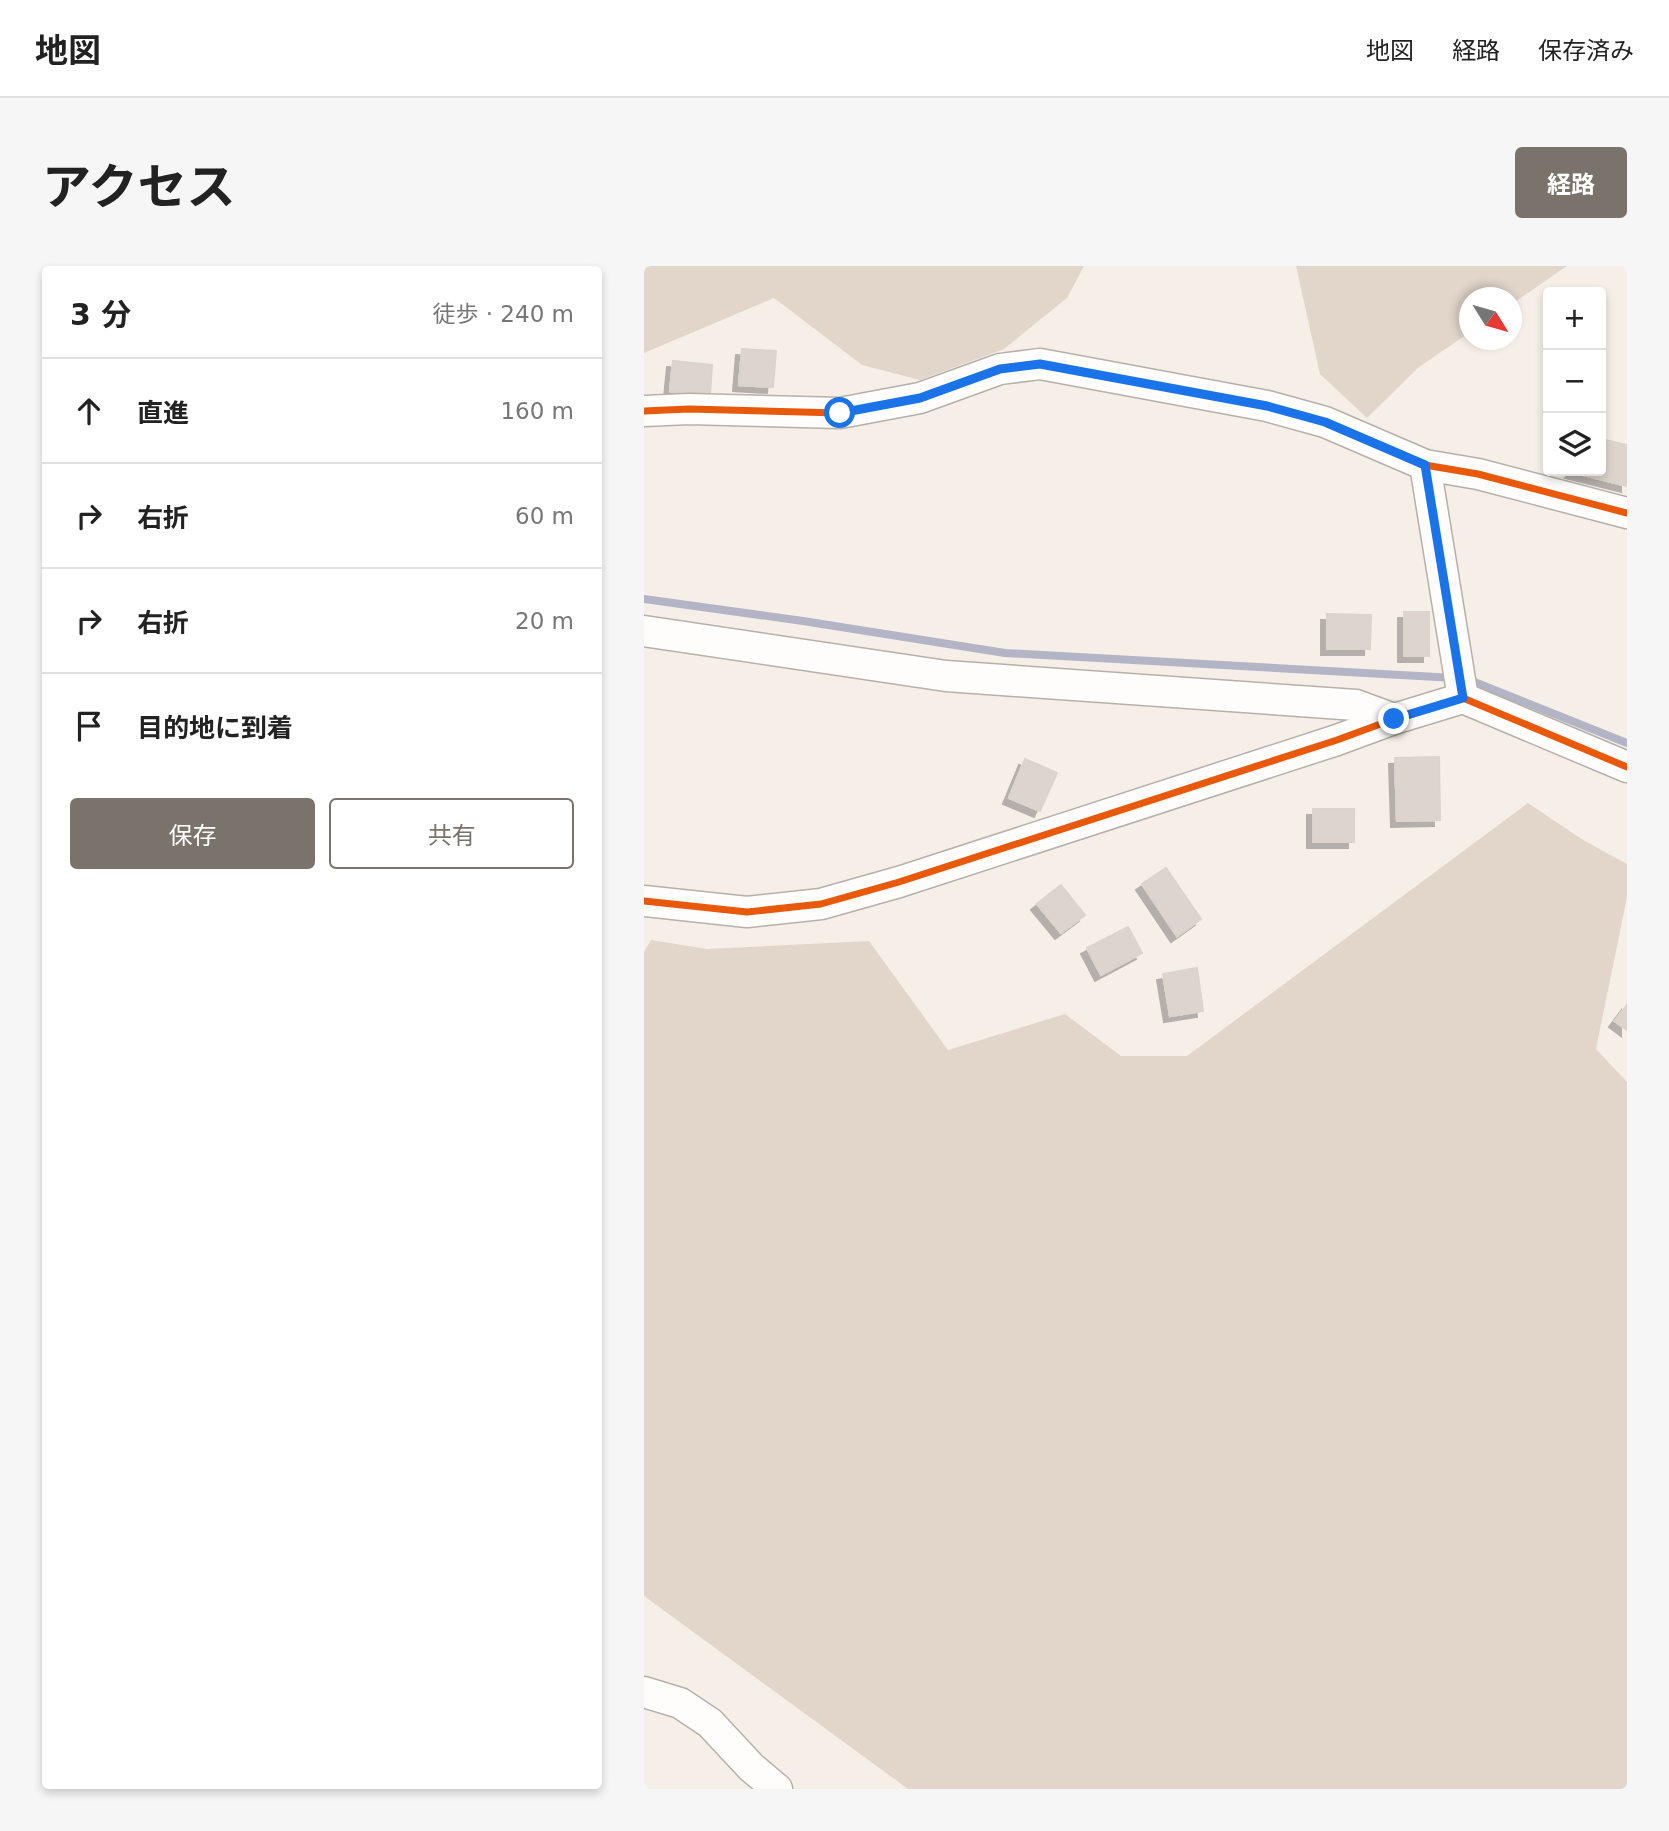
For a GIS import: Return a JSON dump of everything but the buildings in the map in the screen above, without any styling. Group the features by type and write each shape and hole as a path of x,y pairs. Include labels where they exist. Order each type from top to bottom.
{"street":[{"path":"644,411 689,409 840,413 920,398 1000,369 1040,364 1267,406 1325,422 1425,465 1478,474 1627,513"},
{"path":"1425,465 1463,698"},
{"path":"644,631 946,676 1356,705 1394,719"},
{"path":"644,901 747,912 821,904 899,882 1463,698 1627,767"},
{"path":"644,1692 680,1703 710,1723 751,1767 777,1789"}],"shaded area":[{"path":"644,266 1084,266 1067,298 1004,349 920,380 862,365 774,298 644,353"},
{"path":"1296,266 1567,266 1522,297 1522,287 1459,287 1459,340 1419,367 1367,418 1320,374"},
{"path":"1528,803 1583,840 1627,864 1627,897 1596,1049 1627,1082 1627,1789 908,1789 644,1596 644,952 651,940 707,949 869,941 948,1050 1065,1014 1121,1056 1187,1056"}],"waterway":[{"path":"644,599 1005,653 1455,678"},
{"path":"1467,679 1627,743"}],"cycle path":[{"path":"644,411 689,409 840,413 920,398 1000,369 1040,364 1267,406 1325,422 1425,465 1478,474 1627,513"},
{"path":"644,901 747,912 821,904 899,882 1463,698 1627,767"}],"route":[{"path":"840,413 920,398 1000,369 1040,364 1267,406 1325,422 1425,465 1463,698 1394,719"}]}
